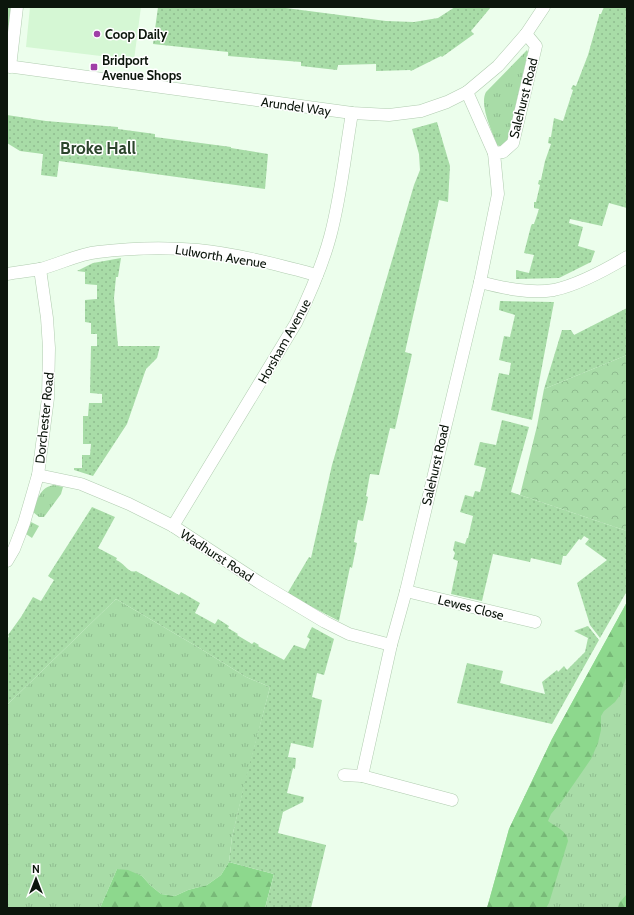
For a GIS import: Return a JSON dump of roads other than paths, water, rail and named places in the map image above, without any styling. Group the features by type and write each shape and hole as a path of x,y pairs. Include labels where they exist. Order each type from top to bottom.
{"street":[{"path":"8,66 17,7"},
{"name":"Arundel Way","path":"8,66 352,113 389,114 421,111 447,102 468,92 498,66 526,34 544,7"},
{"name":"Salehurst Road","path":"494,153 503,152 513,143 536,46 526,34"},
{"name":"Salehurst Road","path":"362,776 391,645 406,591 480,282 498,194 494,153 468,92"},
{"name":"Horsham Avenue","path":"173,526 296,323 310,295 330,238 352,113"},
{"name":"Lulworth Avenue","path":"7,274 40,269 68,259 97,252 170,248 199,250 222,254 317,275"},
{"path":"480,282 524,291 554,290 606,270 627,256"},
{"name":"Dorchester Road","path":"7,561 14,549 24,522 38,475 48,398 49,348 47,318 40,269"},
{"name":"Wadhurst Road","path":"38,475 81,484 129,504 173,526 260,583 325,622 349,634 391,645"},
{"name":"Lewes Close","path":"406,591 535,622"},
{"path":"344,775 362,776 452,800"}],"place":[{"name":"Coop Daily","path":"97,34"},
{"name":"Bridport Avenue Shops","path":"94,67"}],"district":[{"name":"Broke Hall","path":"98,148"}]}
